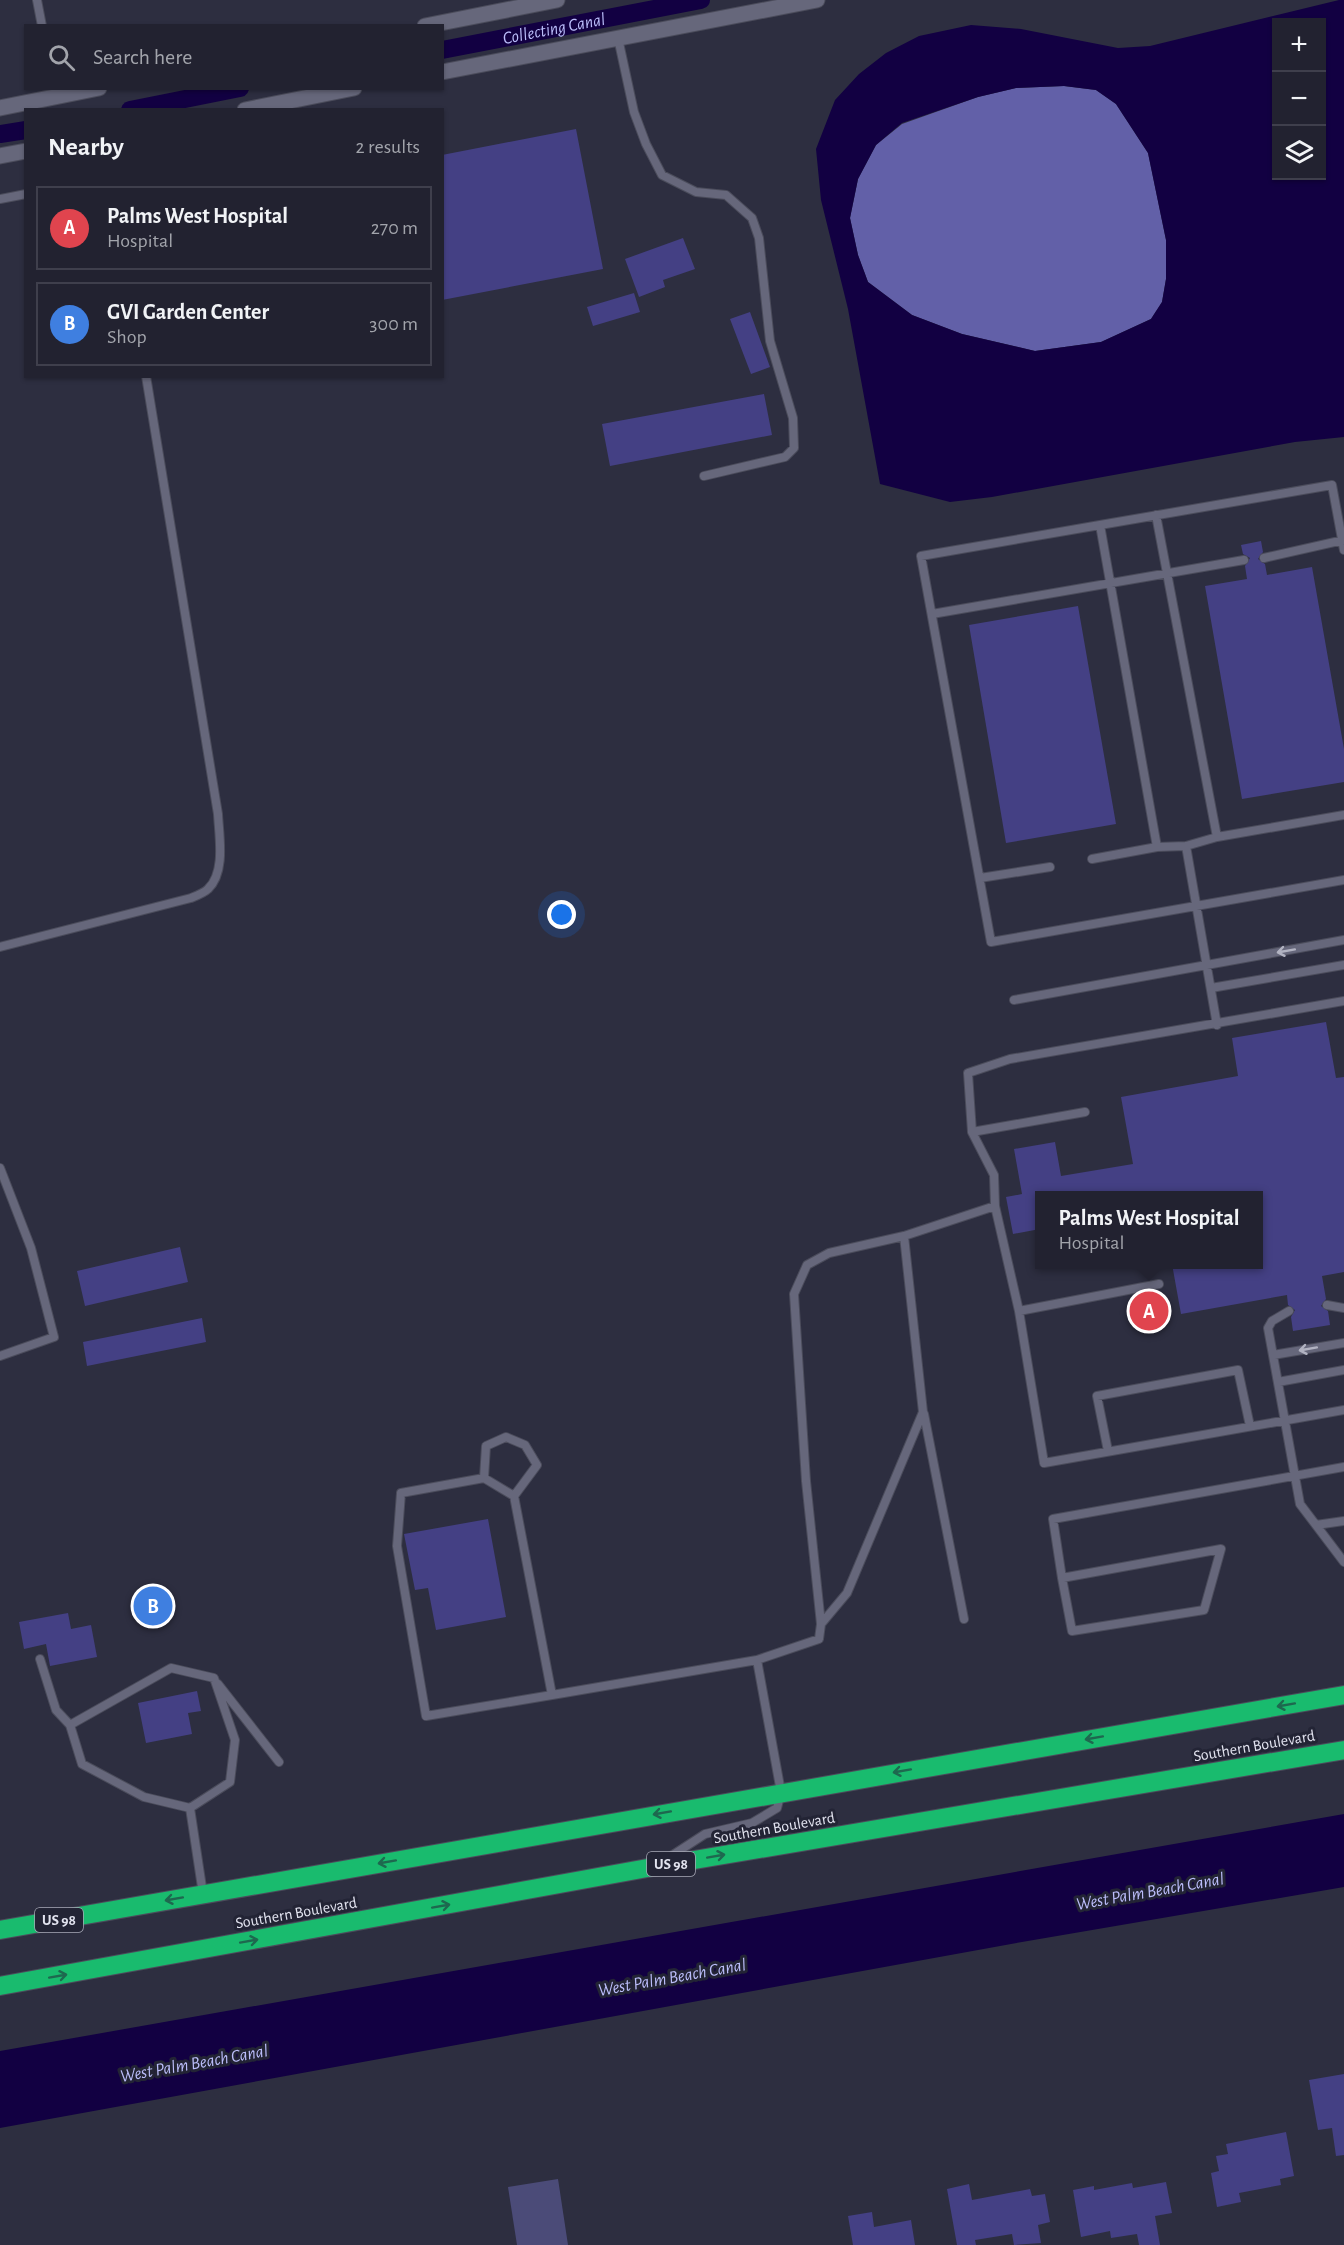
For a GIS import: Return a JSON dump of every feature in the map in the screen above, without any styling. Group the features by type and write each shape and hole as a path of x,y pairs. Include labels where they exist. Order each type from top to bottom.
{"highway":[{"name":"Southern Boulevard","path":"0,1930 1344,1695"},
{"name":"Southern Boulevard","path":"0,1986 653,1867 1344,1750"}],"street":[{"path":"435,24 557,0"},
{"path":"444,72 817,0"},
{"path":"0,108 53,93 81,90"},
{"path":"255,108 344,90"},
{"path":"0,156 24,151"}],"lane":[{"path":"37,0 42,24"},
{"path":"618,38 634,112 662,175 696,192 726,195 752,218 759,238 770,341 793,418 794,448 785,457 704,476"},
{"path":"0,199 24,194"},
{"path":"0,948 191,898 208,890 217,872 220,845 218,814 146,378"},
{"path":"1264,558 1344,544 1332,485 921,556 991,942 1344,880"},
{"path":"1156,515 1217,837"},
{"path":"1100,525 1157,847"},
{"path":"932,614 1244,560"},
{"path":"1092,859 1157,847 1186,846 1217,837 1344,815"},
{"path":"1186,846 1217,1025"},
{"path":"980,878 1050,867"},
{"path":"1014,1000 1344,940"},
{"path":"1211,988 1344,965"},
{"path":"1344,1001 1217,1025 1010,1059 968,1073 972,1131 994,1175 995,1206 1019,1311 1044,1462 1344,1410"},
{"path":"972,1131 1085,1112"},
{"path":"0,1168 31,1248 54,1337 0,1356"},
{"path":"514,1496 484,1478 401,1493 397,1546 426,1716 757,1660 819,1639 821,1624 806,1481 794,1294 807,1265 829,1253 904,1236 995,1206"},
{"path":"904,1236 924,1412 964,1619"},
{"path":"1019,1311 1159,1284"},
{"path":"1327,1305 1344,1308"},
{"path":"1289,1311 1272,1321 1268,1328 1300,1504 1344,1562"},
{"path":"1273,1355 1344,1343"},
{"path":"1108,1451 1097,1395 1238,1370 1250,1426"},
{"path":"1278,1382 1344,1370"},
{"path":"821,1624 847,1593 924,1412"},
{"path":"484,1478 486,1446 506,1437 525,1445 537,1465 514,1496 552,1695"},
{"path":"1062,1578 1221,1549 1204,1610 1072,1631 1062,1578 1053,1519 1344,1467"},
{"path":"1316,1525 1344,1521"},
{"path":"40,1659 56,1710 70,1725 82,1764 144,1797 190,1808 230,1782 235,1740 214,1678"},
{"path":"653,1867 705,1834 752,1822 777,1808 781,1792 757,1660"},
{"path":"70,1725 171,1668 214,1678 279,1762"},
{"path":"190,1808 203,1894"}],"shaded area":[{"path":"1064,86 1096,90 1116,104 1148,153 1166,240 1166,279 1162,302 1151,319 1101,342 1035,351 962,334 912,315 868,282 858,255 850,218 858,179 876,145 902,124 978,97 1016,88"},
{"path":"558,2179 568,2245 517,2245 508,2187"}],"water":[{"path":"1344,0 1344,437 1295,442 992,497 950,502 880,484 848,309 821,200 816,149 835,100 859,74 886,53 919,36 971,25 1021,29 1118,48 1150,46","holes":["1064,86 1096,90 1116,104 1148,153 1166,240 1166,279 1162,302 1151,319 1101,342 1035,351 962,334 912,315 868,282 858,255 850,218 858,179 876,145 902,123 978,97 1016,88"]},
{"name":"West Palm Beach Canal","path":"1344,1814 1344,1887 1022,1942 0,2128 0,2051"}],"building":[{"path":"576,129 603,269 444,300 444,155"},
{"path":"683,238 695,269 663,280 665,287 639,297 625,259"},
{"path":"634,293 640,312 593,326 587,307"},
{"path":"750,312 770,367 751,374 730,319"},
{"path":"764,394 772,435 610,466 602,424"},
{"path":"1261,541 1263,552 1258,559 1265,564 1267,575 1312,567 1344,749 1344,782 1242,799 1205,586 1247,579 1245,566 1250,558 1243,554 1241,545"},
{"path":"1078,606 1116,824 1006,843 969,625"},
{"path":"1326,1022 1336,1078 1344,1077 1344,1272 1322,1276 1326,1299 1321,1306 1328,1311 1330,1325 1293,1331 1291,1317 1295,1310 1288,1305 1287,1295 1181,1314 1173,1269 1263,1269 1263,1191 1035,1191 1035,1230 1013,1234 1006,1197 1022,1194 1014,1149 1055,1142 1061,1176 1133,1164 1121,1097 1238,1076 1232,1038"},
{"path":"180,1247 188,1282 85,1306 77,1271"},
{"path":"202,1318 206,1342 87,1366 83,1342"},
{"path":"488,1519 506,1617 436,1630 428,1588 415,1590 404,1534"},
{"path":"68,1613 71,1629 91,1625 97,1657 50,1666 46,1644 24,1649 19,1622"},
{"path":"197,1691 201,1711 188,1713 192,1734 146,1743 138,1703"},
{"path":"1344,2074 1344,2155 1336,2156 1332,2128 1318,2130 1309,2080"},
{"path":"1286,2132 1294,2176 1280,2179 1281,2185 1239,2193 1241,2202 1217,2207 1211,2173 1219,2171 1216,2156 1228,2154 1226,2144"},
{"path":"1166,2182 1172,2213 1155,2216 1160,2245 1139,2245 1137,2234 1111,2238 1110,2231 1081,2237 1073,2190 1094,2186 1094,2190 1132,2183 1133,2188"},
{"path":"969,2184 972,2200 1030,2189 1032,2196 1045,2194 1050,2222 1038,2225 1041,2243 1014,2245 1012,2234 975,2240 976,2245 957,2245 947,2189"},
{"path":"872,2212 874,2227 911,2220 915,2245 853,2245 848,2216"}],"waterway":[{"name":"Collecting Canal","path":"444,50 701,0"},
{"name":"Collecting Canal","path":"140,108 230,90"},
{"name":"Collecting Canal","path":"0,134 24,130"}],"place":[{"name":"Palms West Hospital","path":"1149,1311"},
{"name":"GVI Garden Center","path":"153,1606"}]}
